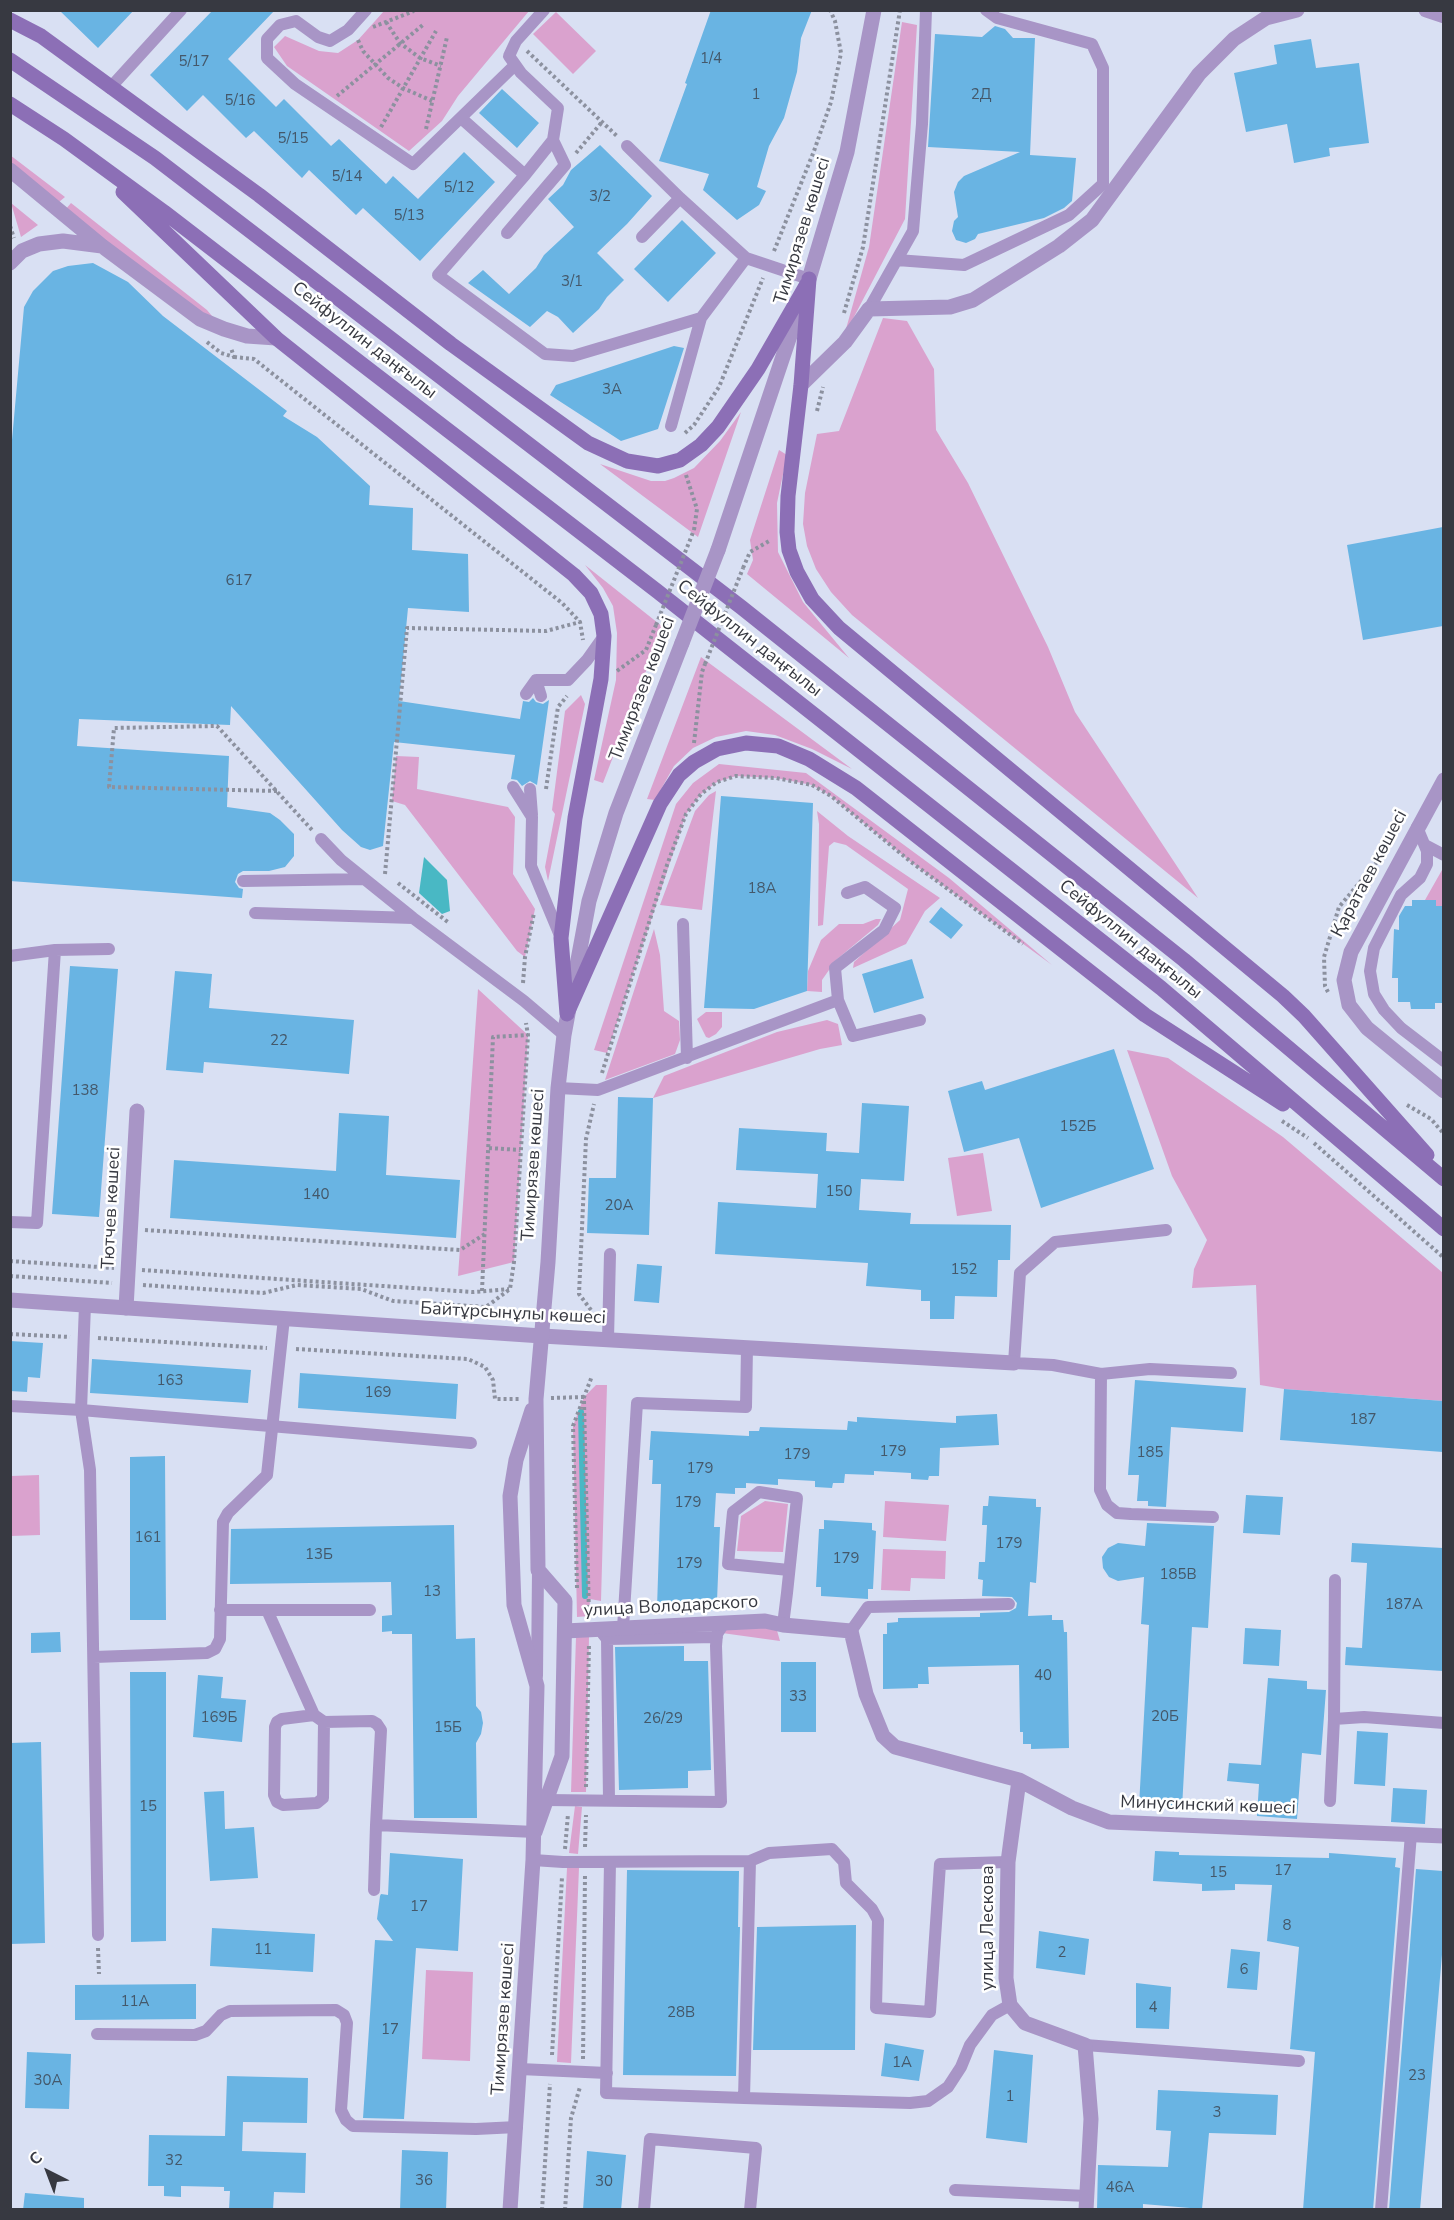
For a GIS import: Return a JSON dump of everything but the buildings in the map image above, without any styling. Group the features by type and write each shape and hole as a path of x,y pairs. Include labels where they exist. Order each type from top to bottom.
{"main road":[{"path":"10,20 40,36 259,195 451,344 588,443 627,461 658,466 680,460 701,446 718,427 758,369 810,279"},
{"name":"Сейфуллин даңғылы","path":"10,60 154,158 741,607 1184,960 1443,1179"},
{"name":"Сейфуллин даңғылы","path":"10,104 64,139 183,226 736,653 1161,988 1443,1230"},
{"path":"64,139 159,225 276,338 574,575 591,593 601,614 604,636 601,679 575,818 561,938 567,1014"},
{"path":"810,279 788,496 787,532 789,550 797,573 812,600 839,628 1283,996 1304,1016 1443,1174"},
{"path":"567,1014 660,804 679,775 694,762 717,749 746,743 778,746 809,759 856,788 1144,1015 1329,1133"}],"street":[{"name":"Тимирязев көшесі","path":"535,1832 562,1755 565,1601 538,1570 536,1399 558,1088 567,1014 589,902 616,813 718,550 810,279 847,152 874,10"},
{"path":"801,385 831,357 869,309 950,307 973,300 1059,246 1092,220 1199,74 1234,39 1266,18 1297,10"},
{"path":"1426,10 1443,16"},
{"path":"10,170 102,246 200,319 247,336 276,338"},
{"path":"10,263 22,251 39,244 63,241 102,246"},
{"name":"Қаратаев көшесі","path":"1443,780 1351,952 1344,980 1350,1005 1367,1028 1443,1091"},
{"name":"Тютчев көшесі","path":"126,1308 137,1111"},
{"name":"Байтұрсынұлы көшесі","path":"10,1300 542,1336 1014,1364"},
{"name":"Тимирязев көшесі","path":"510,2210 535,1832 537,1686 514,1605 510,1496 516,1460 536,1399"},
{"name":"улица Володарского","path":"564,1631 603,1634 623,1628 765,1621 783,1625 851,1631"},
{"name":"Минусинский көшесі","path":"851,1631 866,1694 883,1736 895,1748 1019,1780 1072,1808 1109,1822 1443,1836"},
{"name":"улица Лескова","path":"1019,1780 1008,1862 1006,1978 1010,2005 1025,2023 1085,2045"},
{"path":"1085,2045 1091,2119 1086,2203"}],"lane":[{"path":"110,88 181,10"},
{"path":"366,10 348,30 330,41 318,38 296,21 280,25 267,39 267,58 295,84 413,164 515,65"},
{"path":"544,10 516,40 509,56 515,65 558,108 553,140 438,275 545,354 573,356 701,318"},
{"path":"869,309 912,231 922,124 926,10"},
{"path":"897,260 963,265 1069,215 1103,184 1103,68 1092,44 997,18 986,10"},
{"path":"461,118 525,175"},
{"path":"507,233 565,165 553,140"},
{"path":"627,146 746,258 810,279"},
{"path":"642,237 680,198"},
{"path":"671,426 701,318 746,258"},
{"path":"536,680 568,680 587,660 604,636"},
{"path":"526,694 536,680"},
{"path":"536,680 541,696"},
{"path":"513,788 532,817"},
{"path":"530,789 531,867 561,938"},
{"path":"1418,827 1427,851 1427,864 1420,878 1401,895 1374,948 1370,971 1374,994 1384,1010 1401,1028 1443,1061"},
{"path":"321,838 340,860 524,1001 564,1035"},
{"path":"1425,845 1443,855"},
{"path":"243,881 364,879"},
{"path":"847,893 865,887 895,908 884,930 835,968 838,1000 853,1036 920,1020"},
{"path":"255,913 413,918"},
{"path":"683,924 687,1058"},
{"path":"10,956 55,950 109,949"},
{"path":"10,1222 37,1223 55,950"},
{"path":"558,1088 598,1090 838,1000"},
{"path":"1166,1230 1055,1242 1020,1273 1014,1364 1053,1365 1101,1374 1150,1369 1231,1373"},
{"path":"608,1339 610,1254"},
{"path":"85,1305 81,1410 90,1470 98,1935"},
{"path":"94,1658 207,1653 215,1649 220,1639 224,1522 228,1513 267,1475 284,1318"},
{"path":"623,1628 637,1403 746,1407 747,1347"},
{"path":"1101,1374 1100,1491 1107,1505 1117,1513 1213,1517"},
{"path":"10,1406 471,1443"},
{"path":"783,1625 797,1498 759,1492 733,1512 728,1564 789,1570"},
{"path":"537,1686 538,1570"},
{"path":"1330,1801 1334,1719 1335,1580"},
{"path":"851,1631 868,1607 1009,1604"},
{"path":"220,1610 370,1610"},
{"path":"267,1610 319,1718 323,1798 317,1803 283,1805 277,1802 274,1795 277,1722 282,1719 319,1718 372,1721 381,1730 374,1890"},
{"path":"546,1800 721,1802 717,1637 724,1623"},
{"path":"609,1800 603,1634 717,1637"},
{"path":"1334,1719 1364,1717 1443,1723"},
{"path":"376,1825 535,1832"},
{"path":"1381,2210 1411,1834"},
{"path":"533,1860 750,1861 769,1853 832,1849 844,1862 846,1883 872,1909 878,1920 876,2008 930,2012 940,1864 1008,1862"},
{"path":"744,2098 750,1861"},
{"path":"610,1862 606,2093 910,2103 928,2101 948,2086 961,2067 970,2045 992,2015 1010,2005"},
{"path":"97,2034 195,2035 206,2031 221,2015 230,2010 336,2010 344,2015 347,2024 341,2110 346,2120 353,2126 476,2129 517,2127"},
{"path":"1085,2045 1299,2061"},
{"path":"520,2069 607,2073"},
{"path":"644,2210 650,2139 756,2148 750,2210"},
{"path":"955,2190 1086,2203"}],"path":[{"path":"681,436 694,425 719,387 814,151 831,102 841,53 835,21 830,10"},
{"path":"844,315 863,247 900,10"},
{"path":"366,30 414,11"},
{"path":"386,22 400,43 420,58 441,66"},
{"path":"326,105 423,24"},
{"path":"375,138 436,31"},
{"path":"355,34 363,51 388,78 403,88 432,101"},
{"path":"419,159 447,37"},
{"path":"516,40 627,146"},
{"path":"565,165 602,122"},
{"path":"10,226 15,242"},
{"path":"234,357 254,360 562,603 579,622 587,660"},
{"path":"814,421 831,357"},
{"path":"613,674 646,650 694,530 697,509 684,472"},
{"path":"693,748 702,672 743,568 750,552 777,537"},
{"path":"385,874 407,628 546,631 579,622"},
{"path":"277,791 109,787 114,728 167,724 217,726 321,838"},
{"path":"697,789 701,794"},
{"path":"10,1261 263,1293 297,1285 361,1289 393,1301 486,1307 510,1289 514,1262 528,1035 523,981"},
{"path":"482,1291 493,1037 528,1035"},
{"path":"489,1148 520,1150"},
{"path":"130,1230 460,1250 485,1234"},
{"path":"10,1276 127,1276 482,1291 510,1289"},
{"path":"579,1294 591,1310"},
{"path":"10,1334 468,1359 485,1367 494,1380 495,1399 584,1397 592,1377"},
{"path":"583,2068 585,1871"},
{"path":"98,1935 99,1974"},
{"path":"565,2210 571,2118 582,2080"}],"shaded area":[{"path":"384,11 529,11 458,96 442,121 409,151 287,66 274,47 285,36 319,51 338,53 358,40"},
{"path":"556,12 596,51 573,74 533,34"},
{"path":"902,22 917,25 905,219 844,336 869,247"},
{"path":"10,155 65,197 59,202 11,165"},
{"path":"11,203 38,225 21,237"},
{"path":"71,203 207,310 217,322 200,314 65,210"},
{"path":"883,318 907,321 934,369 936,430 968,483 1048,647 1075,712 1198,898 852,615 831,592 816,569 807,546 803,524 805,493 817,434 839,431"},
{"path":"741,412 698,537 600,464 651,481 665,481 674,478 694,468 720,441"},
{"path":"779,450 787,455 777,503 778,552 803,602 849,658 747,574 753,560 750,540"},
{"path":"585,565 663,627 603,783 594,780 616,680 617,633 613,606 603,588"},
{"path":"701,657 852,769 812,749 775,735 746,731 716,737 693,748 674,766 655,800 647,799"},
{"path":"581,695 585,704 548,881 545,867 555,814 552,810 565,711"},
{"path":"396,756 419,757 417,789 508,807 515,817 513,874 535,909 525,957 517,951 405,805 392,801"},
{"path":"719,764 806,773 949,878 1052,965 911,862 831,796 812,785 776,778 736,776 717,782 701,794 686,814 607,1053 594,1050 676,804 693,783"},
{"path":"716,791 702,910 660,905 695,811 709,795"},
{"path":"817,811 848,836 940,898 925,911 906,944 853,968 854,962 900,920 908,889 846,845 834,842 829,846 823,925 818,926 819,824"},
{"path":"1442,870 1443,906 1436,906 1436,900 1425,900"},
{"path":"881,919 878,925 836,960 822,980 822,992 807,991 808,971 821,940 839,924 863,924"},
{"path":"654,929 660,955 664,1011 679,1021 680,1040 675,1054 605,1080"},
{"path":"478,989 528,1035 514,1262 458,1276"},
{"path":"706,1012 722,1012 722,1027 709,1038 706,1037 697,1019"},
{"path":"827,1020 838,1024 842,1045 820,1049 653,1098 664,1076 777,1032"},
{"path":"1127,1050 1168,1058 1283,1137 1443,1273 1443,1401 1284,1389 1260,1385 1256,1285 1192,1288 1194,1269 1207,1240 1172,1176"},
{"path":"983,1153 992,1211 957,1216 948,1158"},
{"path":"596,1385 607,1385 601,1601 590,1599 589,1616 577,1617 573,1426 584,1397"},
{"path":"39,1475 40,1535 11,1536 11,1476"},
{"path":"765,1501 788,1504 783,1552 737,1551 741,1516"},
{"path":"885,1501 949,1505 946,1541 883,1537"},
{"path":"883,1549 946,1551 945,1579 911,1578 910,1591 881,1590"},
{"path":"726,1626 776,1627 780,1641 722,1633"},
{"path":"576,1637 589,1637 586,1792 571,1792"},
{"path":"575,1806 582,1807 578,1854 569,1853"},
{"path":"567,1868 579,1868 571,2063 557,2062"},
{"path":"426,1970 473,1972 470,2061 422,2059"}],"water":[{"path":"424,857 447,880 450,911 442,914 419,893"}],"waterway":[{"path":"581,1412 585,1596"}]}
